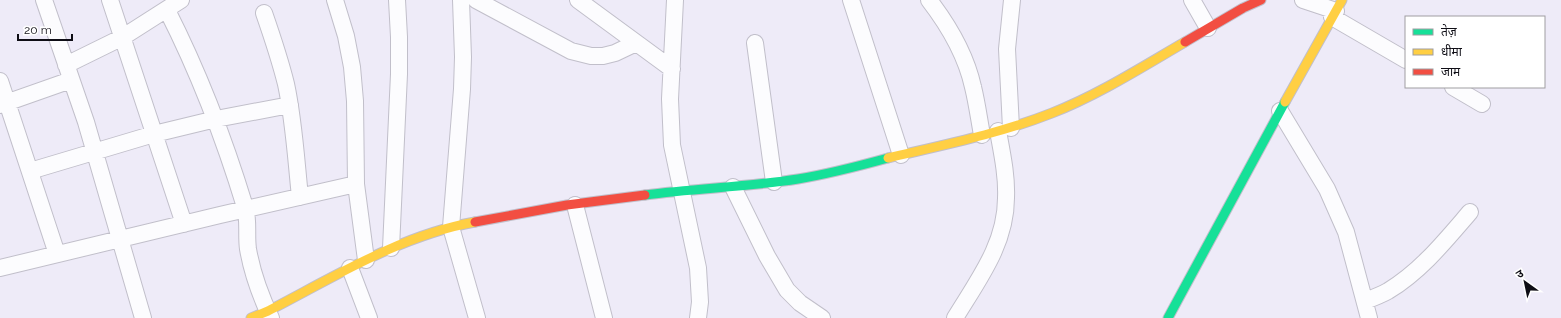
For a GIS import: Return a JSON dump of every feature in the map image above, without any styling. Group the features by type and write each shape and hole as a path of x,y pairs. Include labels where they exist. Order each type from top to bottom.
{"street":[{"path":"44,0 95,152 143,318"},
{"path":"110,0 184,224"},
{"path":"4,104 69,72 168,10 181,0"},
{"path":"334,0 346,36 352,67 355,101 356,184 366,260"},
{"path":"391,248 399,74 397,0"},
{"path":"461,0 463,57 462,89 451,227 477,318"},
{"path":"476,0 576,53 591,56 603,56 615,53 636,43"},
{"path":"578,0 672,69"},
{"path":"675,0 670,99 672,144 698,268 700,302 698,318"},
{"path":"851,0 901,155"},
{"path":"929,0 947,25 966,64 973,86 982,135"},
{"path":"955,318 996,250 1005,215 1006,184 1004,129 1007,49 1012,0"},
{"path":"1192,0 1208,28"},
{"path":"251,318 269,315 350,268 391,248 451,227 575,204 681,190 733,187 799,179 982,135 1052,114 1131,73 1243,8 1261,0"},
{"path":"1303,0 1337,9 1405,59"},
{"path":"1168,318 1337,9"},
{"path":"168,10 201,80 216,119 245,209 248,248 252,267 269,315"},
{"path":"264,13 277,52 290,105 300,197"},
{"path":"755,43 774,182"},
{"path":"0,81 4,104 30,171 57,254"},
{"path":"1455,88 1482,104"},
{"path":"30,171 154,134 216,119 290,105"},
{"path":"1280,111 1327,189 1346,232 1369,318"},
{"path":"0,268 356,184"},
{"path":"733,187 766,256 787,290 800,303 822,318"},
{"path":"575,204 604,318"},
{"path":"1365,301 1386,292 1402,282 1420,267 1470,212"},
{"path":"350,268 369,318"}],"traffic: fast":[{"path":"1168,318 1285,102"},
{"path":"645,195 798,179 843,170 888,158"}],"traffic: slow":[{"path":"1285,102 1342,0"},
{"path":"888,158 991,133 1052,113 1103,89 1185,42"},
{"path":"251,318 268,311 343,271 394,247 448,228 475,222"}],"traffic: jam":[{"path":"1185,42 1243,8 1261,0"},
{"path":"475,222 567,205 645,195"}]}
